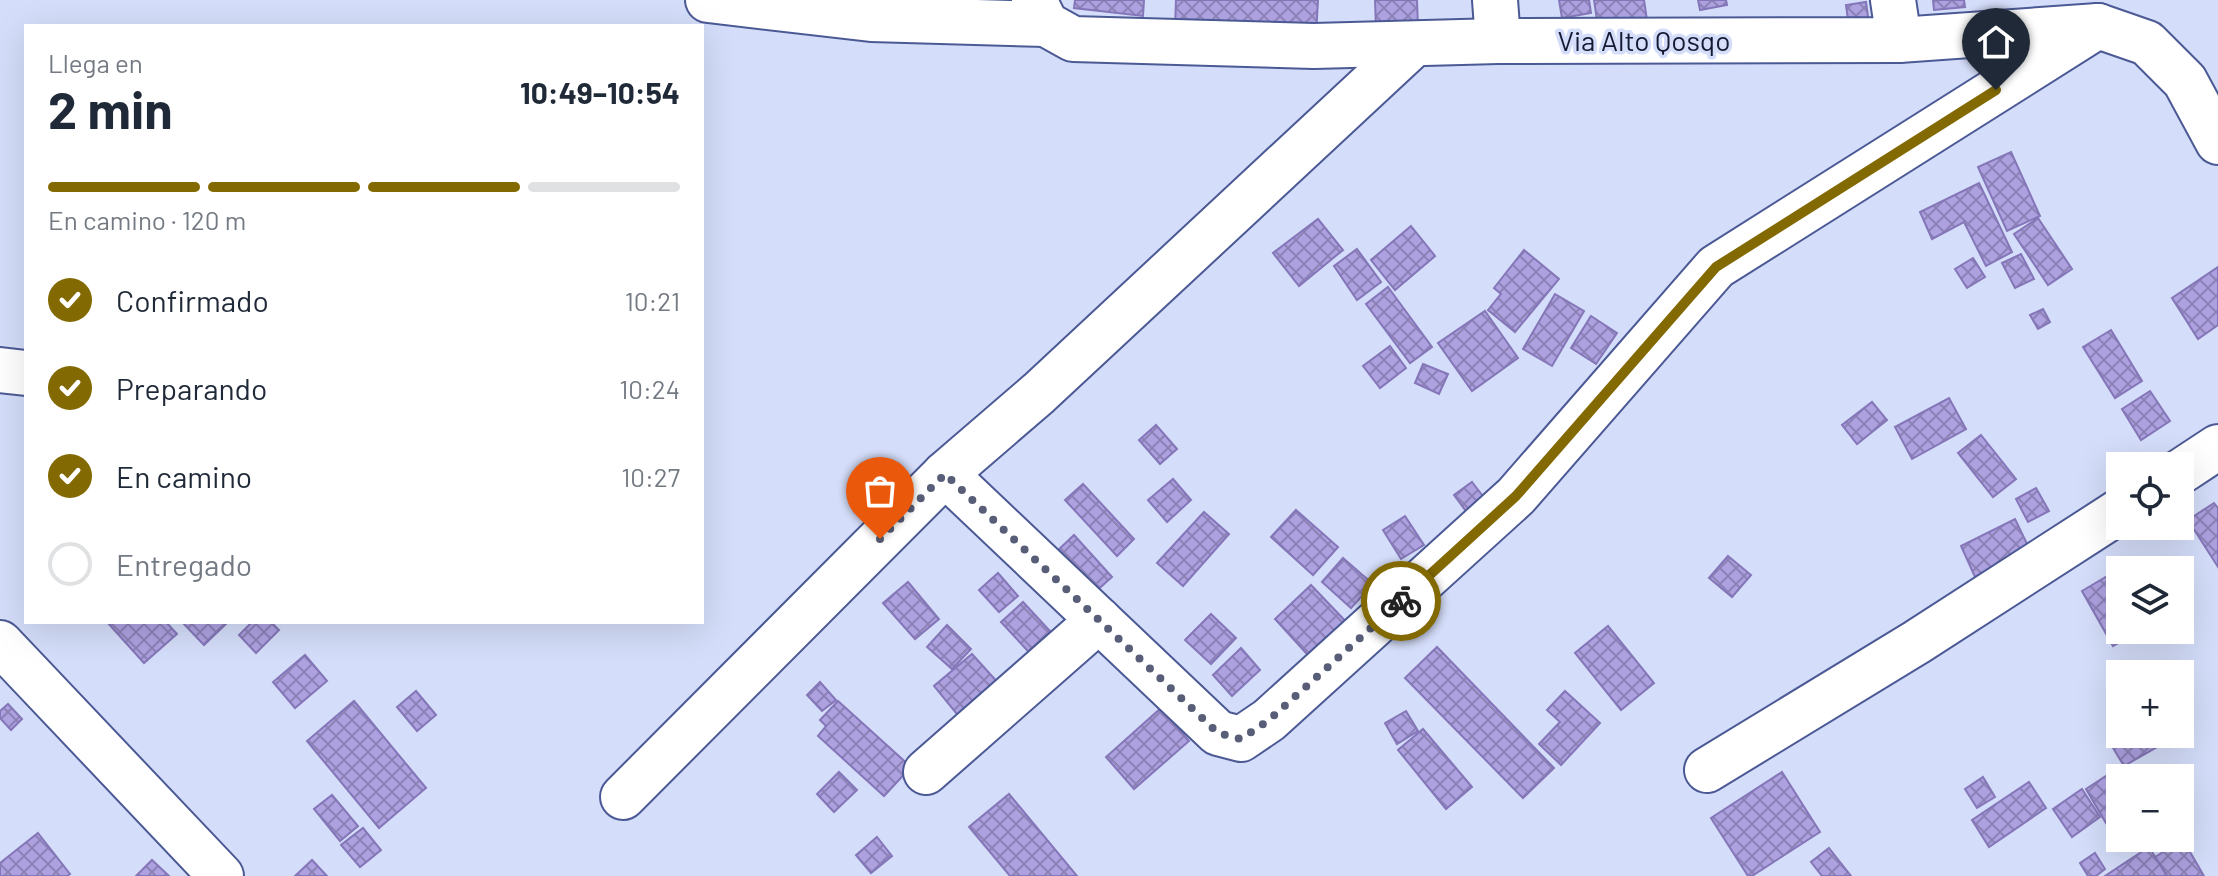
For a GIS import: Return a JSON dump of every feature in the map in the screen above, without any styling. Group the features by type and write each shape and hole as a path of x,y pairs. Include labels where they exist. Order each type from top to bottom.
{"street":[{"path":"708,0 871,19 1040,12"},
{"name":"Via Alto Qosqo","path":"1040,12 1073,39 1314,46 1414,44 1496,20 1896,20 2098,26 2147,43 2185,81 2218,142"},
{"path":"945,474 1218,733 1241,739 1269,720 1516,496 1716,267 2098,26"},
{"path":"623,797 945,474 1039,393 1414,44"},
{"path":"0,370 24,373"},
{"path":"2194,463 2218,447"},
{"path":"1707,770 1904,650 2106,520"},
{"path":"926,772 1099,620"},
{"path":"0,643 221,876"}],"building":[{"path":"1075,0 1144,0 1143,16 1074,8"},
{"path":"1176,0 1318,0 1316,35 1175,28"},
{"path":"1375,0 1417,0 1418,28 1376,29"},
{"path":"1559,0 1589,0 1591,13 1562,18"},
{"path":"1594,0 1644,0 1647,20 1598,27"},
{"path":"1698,0 1726,0 1727,5 1700,10"},
{"path":"1933,0 1964,0 1965,7 1934,10"},
{"path":"1866,2 1869,24 1849,27 1846,5"},
{"path":"2011,152 2040,216 2007,231 1978,167"},
{"path":"1979,183 2012,252 1986,266 1964,222 1932,239 1920,212"},
{"path":"2038,218 2072,269 2048,285 2014,234"},
{"path":"1318,219 1343,250 1299,286 1273,253"},
{"path":"1411,226 1435,256 1395,290 1371,260"},
{"path":"1357,249 1381,282 1357,300 1334,266"},
{"path":"1524,250 1559,279 1515,332 1488,310 1501,294 1494,288"},
{"path":"2021,254 2034,279 2015,288 2002,263"},
{"path":"1973,258 1985,277 1967,288 1955,269"},
{"path":"2218,267 2218,325 2198,339 2172,298"},
{"path":"1388,287 1432,347 1410,363 1366,304"},
{"path":"1555,294 1584,311 1552,366 1523,349"},
{"path":"2043,309 2050,322 2038,329 2030,315"},
{"path":"1485,311 1518,358 1472,391 1438,343"},
{"path":"1591,316 1617,333 1596,364 1571,348"},
{"path":"2111,330 2142,381 2115,398 2083,347"},
{"path":"1390,346 1406,368 1380,388 1363,366"},
{"path":"1423,364 1448,374 1439,394 1415,383"},
{"path":"2150,391 2170,421 2141,440 2122,409"},
{"path":"1949,398 1966,429 1912,459 1895,427"},
{"path":"1872,402 1887,420 1857,444 1842,425"},
{"path":"1156,425 1177,449 1160,464 1139,440"},
{"path":"1981,435 2016,479 1993,497 1958,453"},
{"path":"1173,479 1191,500 1167,522 1148,500"},
{"path":"1472,482 1489,504 1471,518 1454,495"},
{"path":"1083,484 1134,539 1117,556 1065,500"},
{"path":"2036,488 2049,511 2028,522 2016,499"},
{"path":"2214,503 2218,508 2218,567 2194,529 2194,516"},
{"path":"1296,510 1338,547 1313,575 1271,537"},
{"path":"1204,512 1229,534 1183,586 1157,563"},
{"path":"1405,516 1424,545 1401,559 1383,530"},
{"path":"2015,519 2030,550 1975,577 1961,546"},
{"path":"1074,535 1112,577 1094,593 1057,551"},
{"path":"1728,556 1751,575 1732,597 1709,578"},
{"path":"1343,558 1373,584 1351,608 1322,582"},
{"path":"998,573 1018,596 999,612 979,590"},
{"path":"2106,577 2106,634 2082,591"},
{"path":"908,582 939,619 915,639 883,603"},
{"path":"1311,585 1354,630 1317,665 1275,619"},
{"path":"1023,602 1061,643 1039,663 1001,622"},
{"path":"1211,614 1236,638 1211,664 1185,640"},
{"path":"109,624 168,624 177,634 144,663"},
{"path":"184,624 226,624 204,645"},
{"path":"250,624 273,624 279,630 256,653 239,635"},
{"path":"947,625 971,649 952,669 927,647"},
{"path":"1608,626 1654,683 1621,710 1575,653"},
{"path":"1437,647 1554,768 1523,798 1405,678"},
{"path":"1241,648 1260,670 1232,696 1213,675"},
{"path":"972,654 1000,685 961,719 934,686"},
{"path":"305,655 327,681 295,708 273,682"},
{"path":"820,682 836,700 822,711 807,695"},
{"path":"416,691 436,715 417,731 397,707"},
{"path":"1565,691 1600,723 1561,765 1539,744 1560,722 1547,710"},
{"path":"354,701 426,788 379,828 307,741"},
{"path":"838,701 911,767 884,796 818,736 826,726 820,720"},
{"path":"8,704 22,719 11,730 0,718 0,711"},
{"path":"1161,708 1189,741 1134,789 1106,757"},
{"path":"1406,711 1418,731 1397,744 1385,723"},
{"path":"1423,729 1472,787 1446,809 1398,750"},
{"path":"2113,748 2155,748 2127,764 2123,764"},
{"path":"839,772 857,790 834,812 817,794"},
{"path":"1782,772 1820,832 1748,876 1711,818"},
{"path":"2106,776 2106,823 2086,789"},
{"path":"1983,777 1995,797 1977,808 1965,789"},
{"path":"2029,782 2046,808 1989,847 1972,820"},
{"path":"2082,789 2100,817 2072,837 2053,809"},
{"path":"1009,794 1077,876 1010,876 969,827"},
{"path":"332,795 358,826 340,841 314,809"},
{"path":"363,828 381,850 360,867 341,845"},
{"path":"38,833 70,874 0,876 0,863"},
{"path":"877,837 892,856 871,873 856,855"},
{"path":"1829,848 1851,876 1822,876 1811,862"},
{"path":"2141,852 2152,852 2167,876 2105,876"},
{"path":"2163,852 2190,852 2204,876 2167,876 2155,857"},
{"path":"2095,853 2105,869 2096,876 2088,876 2080,863"},
{"path":"152,860 169,876 136,876"},
{"path":"312,860 327,876 295,876"}],"way so far":[{"path":"880,539 945,474 1218,733 1241,739 1269,720 1401,601"}],"route":[{"path":"1401,601 1516,496 1716,267 1996,90"}]}
